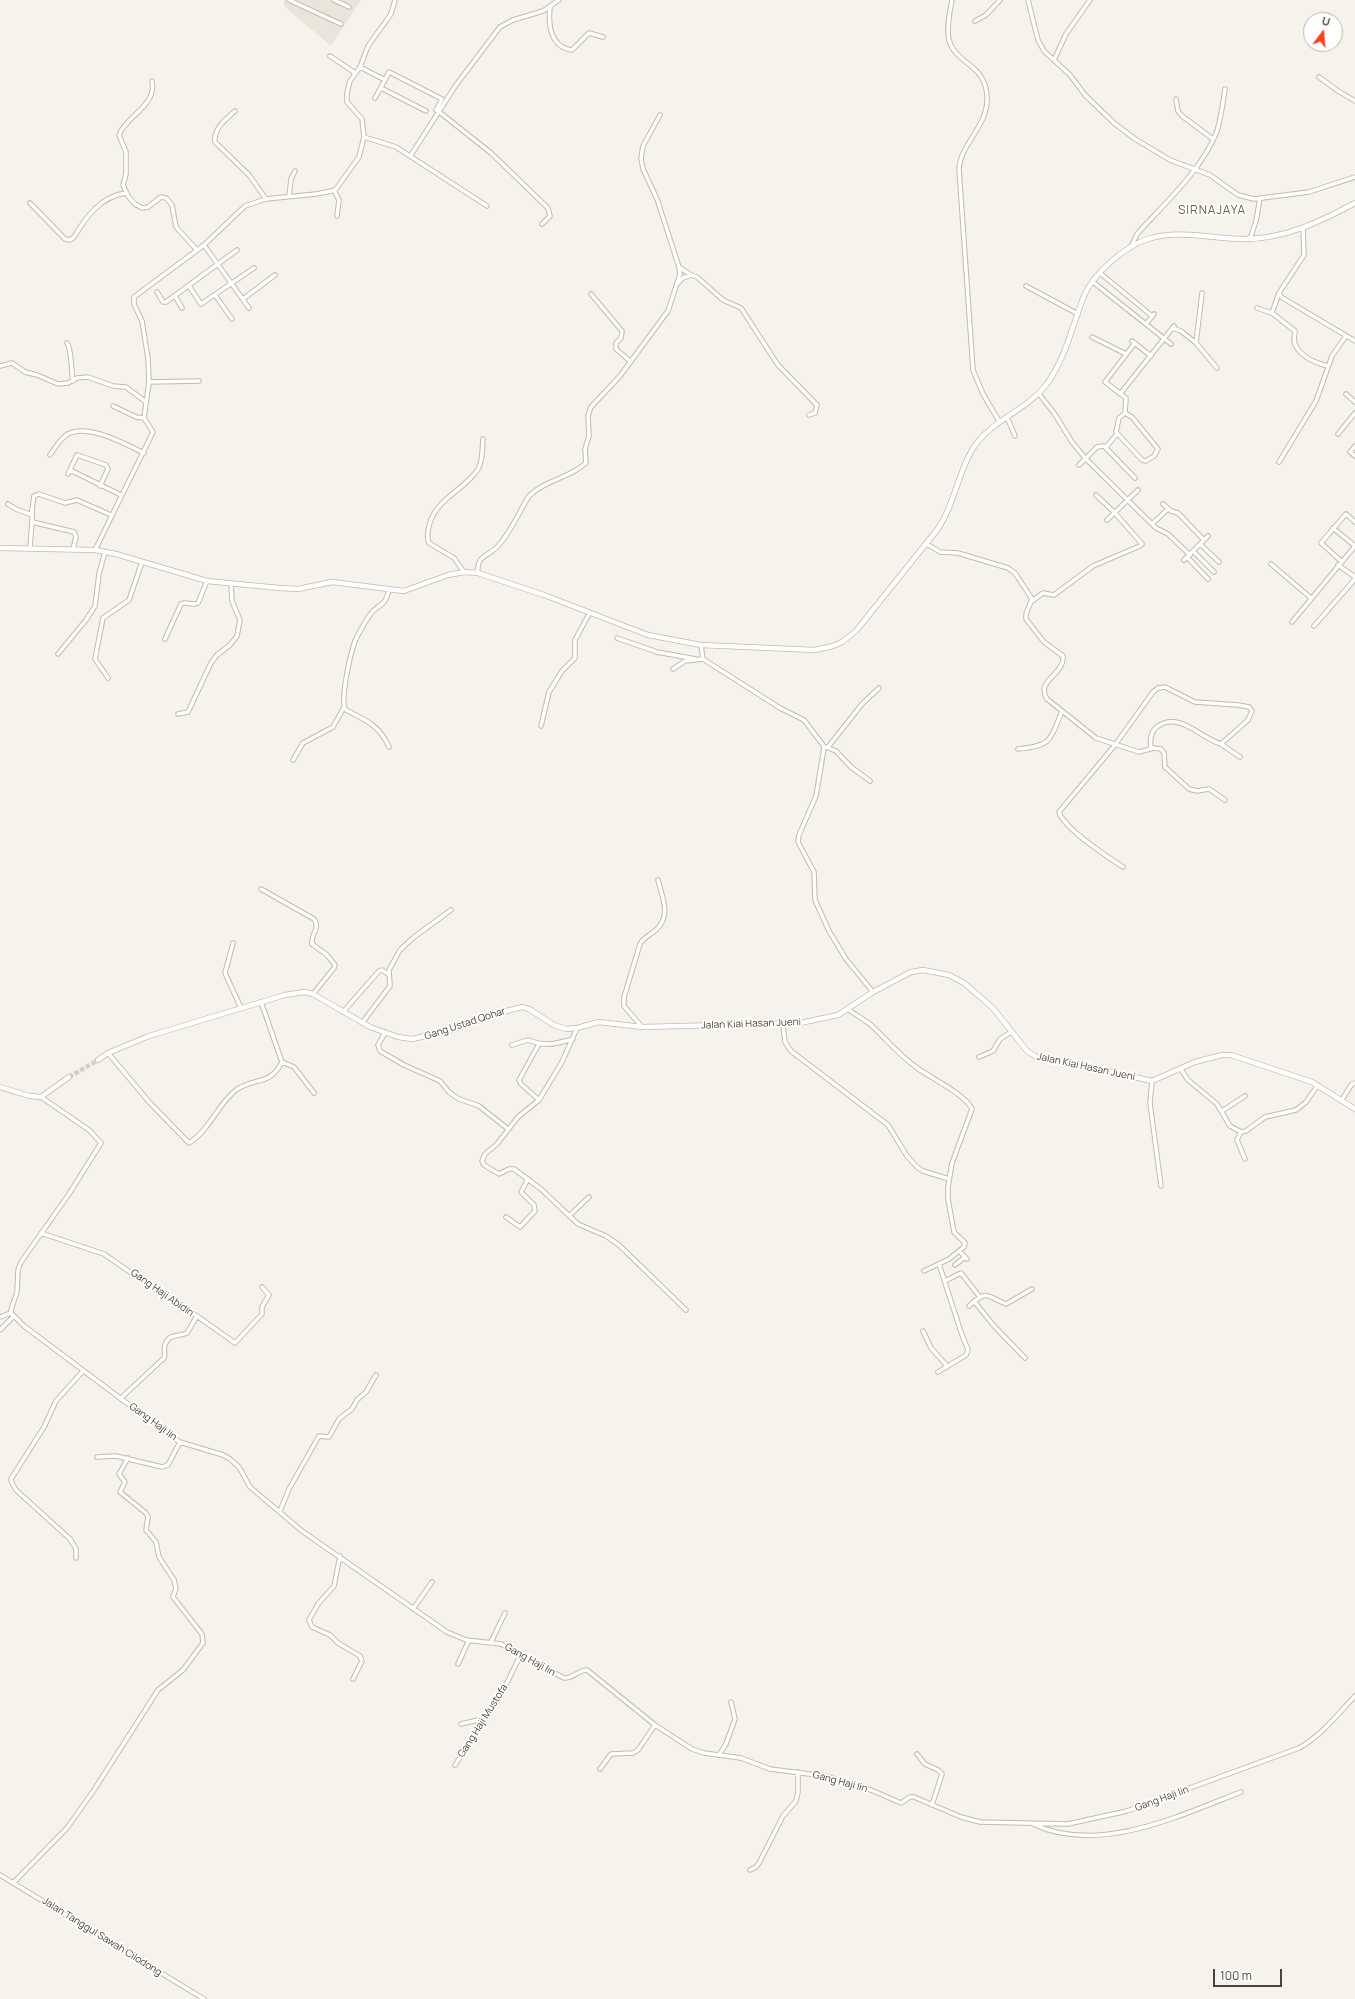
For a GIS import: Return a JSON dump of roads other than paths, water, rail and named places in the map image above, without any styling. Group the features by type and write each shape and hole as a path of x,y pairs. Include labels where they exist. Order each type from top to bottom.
{"street":[{"path":"289,0 341,24"},
{"path":"334,0 350,7"},
{"path":"95,550 153,432 144,418 149,382 146,342 142,321 134,304 134,297 172,270 196,249 204,245 240,209 266,199 334,190 359,157 364,137 362,119 356,111 349,106 346,98 348,86 360,67 368,46 391,14 395,0"},
{"path":"437,110 500,28 513,20 550,8 559,0"},
{"path":"952,0 948,26 949,40 958,54 979,72 983,79 987,95 986,107 980,127 960,156 959,175 973,370 983,394 1000,421"},
{"path":"975,21 986,15 1000,0"},
{"path":"1028,0 1040,45 1073,78 1085,95 1135,139 1170,160 1210,175 1238,194 1250,199 1309,192 1355,177"},
{"path":"1054,60 1066,34 1090,0"},
{"path":"550,8 550,29 554,39 562,47 572,50 589,33 604,37"},
{"path":"330,56 355,73"},
{"path":"360,67 385,80"},
{"path":"375,98 389,72 442,99 411,156"},
{"path":"1319,77 1355,101"},
{"path":"152,81 152,88 146,103 119,135 126,152 126,174 123,185 126,193 135,204 142,208 148,207 161,197 166,198 172,205 176,227 196,249"},
{"path":"381,88 426,111"},
{"path":"1132,246 1137,234 1194,170 1213,139 1218,126 1225,89"},
{"path":"1176,99 1178,112 1213,139"},
{"path":"437,110 491,153 548,208 550,216 542,224"},
{"path":"235,111 220,125 216,133 215,142 249,175 266,199"},
{"path":"478,573 477,566 480,560 500,544 529,496 536,490 586,463 585,449 589,436 590,409 630,362 668,311 674,298 675,286 680,274 679,267 657,199 642,164 641,152 660,115"},
{"path":"364,137 387,143 411,156 487,206"},
{"path":"289,196 291,179 295,171"},
{"path":"334,190 339,200 337,216"},
{"path":"30,203 67,240 72,239 93,211 107,198 116,194 126,193"},
{"path":"1250,239 1256,221 1260,198"},
{"path":"0,548 30,547 95,550 207,581 298,589 332,582 389,590 407,590 443,576 464,572 478,573 544,595 589,614 659,638 701,645 805,650 823,648 838,644 856,631 872,614 927,544 948,514 963,469 972,450 985,433 1039,394 1052,377 1061,360 1084,296 1092,282 1113,260 1132,246 1146,239 1172,234 1250,239 1272,237 1303,228 1355,202"},
{"path":"1272,312 1279,293 1304,256 1303,228"},
{"path":"204,245 250,308"},
{"path":"157,292 164,302 175,296 237,250"},
{"path":"679,267 690,275 700,278 720,298 744,310 778,365 817,405 815,413 809,415"},
{"path":"189,286 201,304 254,268"},
{"path":"1100,273 1153,315 1146,324"},
{"path":"675,286 681,279 690,275"},
{"path":"243,299 275,276"},
{"path":"1092,282 1171,344"},
{"path":"1026,286 1078,314"},
{"path":"1196,343 1202,293"},
{"path":"1279,293 1281,297 1355,341"},
{"path":"591,294 622,331 621,338 616,343 616,349 630,362"},
{"path":"214,295 232,319"},
{"path":"175,296 182,308"},
{"path":"1257,308 1272,312 1295,331 1295,344 1301,353 1314,362 1328,366"},
{"path":"1120,394 1173,327 1181,331 1196,343 1217,368"},
{"path":"1279,462 1316,401 1328,366 1336,349 1346,336"},
{"path":"1092,337 1126,354"},
{"path":"1106,447 1117,434 1117,425 1122,415 1125,413 1126,400 1105,382 1134,342 1151,356"},
{"path":"67,343 70,348 70,367 73,381"},
{"path":"0,366 12,363 25,372 32,373 58,384 88,377 113,386 126,387 146,402"},
{"path":"149,382 199,381"},
{"path":"1039,394 1054,413 1072,442 1086,459 1153,523 1156,528 1168,534 1208,580"},
{"path":"1346,394 1355,402"},
{"path":"113,406 135,417 144,418"},
{"path":"1117,434 1142,460 1146,461 1157,453 1158,449 1132,417 1125,413"},
{"path":"1338,434 1355,413"},
{"path":"1007,417 1015,436"},
{"path":"50,455 65,436 78,431 98,433 144,453"},
{"path":"464,572 454,558 429,543 429,528 431,516 444,500 477,471 480,463 483,439"},
{"path":"1079,465 1100,445 1106,447 1135,478"},
{"path":"1355,446 1350,452 1355,456"},
{"path":"100,486 108,469 106,465 80,455 76,457 69,472 100,486 121,495"},
{"path":"1107,520 1138,490"},
{"path":"30,547 34,496 39,494 48,495 65,503 77,500 111,515"},
{"path":"1096,495 1115,513 1141,545 1093,566 1053,596 1043,593 1032,601 1026,614 1026,619 1044,642 1064,656 1063,665 1046,683 1044,689 1047,699 1096,738 1139,752 1159,748 1163,751 1165,767 1190,789 1197,791 1209,789 1225,800"},
{"path":"8,504 16,509 32,515"},
{"path":"1163,504 1168,509 1178,513 1204,540"},
{"path":"1153,523 1168,509"},
{"path":"1341,560 1320,542 1346,514 1355,522"},
{"path":"32,522 74,532 76,537 73,549"},
{"path":"1292,622 1341,560 1355,546 1333,528"},
{"path":"1187,557 1208,536"},
{"path":"927,544 940,552 958,553 1008,568 1015,573 1032,601"},
{"path":"1200,544 1219,562"},
{"path":"1193,551 1214,572"},
{"path":"58,654 86,620 95,606 99,574 105,554"},
{"path":"108,678 95,659 103,618 129,600 142,562"},
{"path":"1271,564 1311,598"},
{"path":"1314,626 1355,578 1338,565"},
{"path":"165,639 181,604 198,603 207,581"},
{"path":"178,714 188,712 211,664 217,655 230,645 237,636 240,620 232,601 231,584"},
{"path":"293,760 303,743 333,727 344,707 351,657 356,640 372,612 386,602 389,590"},
{"path":"541,726 549,692 562,671 573,660 575,640 589,614"},
{"path":"617,638 652,651 703,659 780,708 804,720 826,747 839,753 852,767 870,781"},
{"path":"701,645 703,659"},
{"path":"673,669 680,664 696,659"},
{"path":"1123,867 1092,846 1063,819 1059,812 1115,745 1153,692 1161,687 1169,688 1195,702 1205,704 1229,704 1251,709 1252,714 1250,718 1221,744"},
{"path":"873,992 843,955 829,931 815,900 814,872 798,840 816,796 826,747 862,704 879,688"},
{"path":"344,707 346,710 361,717 380,731 385,736 389,748"},
{"path":"1018,749 1036,747 1044,744 1055,728 1062,711"},
{"path":"1151,749 1150,741 1154,730 1161,724 1170,722 1182,724 1212,741 1221,744 1240,757"},
{"path":"642,1027 624,1006 624,997 640,944 645,937 657,929 664,917 666,907 658,880"},
{"path":"261,889 314,919 316,922 317,928 312,937 312,944 327,955 335,965 313,994"},
{"path":"362,1023 390,986 388,974 396,955 405,944 451,910"},
{"path":"233,943 225,973 241,1008"},
{"path":"343,1012 379,971 382,970 388,974"},
{"name":"Jalan Kiai Hasan Jueni","path":"632,1027 783,1025 833,1017 873,992 915,971 933,971 949,975 964,982 993,1008 1027,1052 1038,1058 1083,1065 1152,1081"},
{"name":"Gang Ustad Qohar","path":"98,1060 108,1053 149,1036 261,1002 304,992 313,994 362,1023 385,1033 406,1039 423,1038 499,1012 522,1007 529,1009 560,1028 577,1028 599,1022 632,1027"},
{"path":"108,1053 150,1103 189,1143 198,1138 223,1104 237,1090 253,1082 269,1078 278,1070 282,1062 261,1002"},
{"path":"848,1009 858,1018 870,1024 914,1066 946,1086 972,1107 972,1113 958,1146 949,1179 948,1199 954,1232 965,1245 960,1252 924,1271"},
{"path":"783,1025 785,1042 792,1051 888,1125 907,1156 917,1167 923,1171 949,1179"},
{"path":"577,1028 562,1062 539,1100 518,1117 496,1144 485,1154 483,1163 488,1169 499,1174 512,1168 528,1179 569,1216 584,1227 606,1236 619,1245 686,1310"},
{"path":"980,1057 993,1051 998,1040 1011,1032"},
{"path":"385,1033 378,1046 380,1051 404,1065 440,1081 449,1092 459,1099 479,1106 508,1129"},
{"path":"512,1045 528,1040 539,1044 554,1044 573,1039"},
{"path":"539,1044 520,1080 521,1084 539,1100"},
{"path":"1161,1186 1150,1103 1152,1081 1180,1068 1213,1057 1231,1055 1306,1079 1355,1109"},
{"path":"282,1062 294,1067 314,1093"},
{"path":"1180,1068 1188,1080 1208,1095 1222,1111 1230,1126 1241,1132 1246,1131 1265,1117 1296,1110 1306,1102 1318,1085"},
{"path":"42,1097 69,1077"},
{"path":"1341,1101 1352,1084 1355,1083"},
{"path":"0,1087 30,1096 42,1097 89,1130 101,1143 98,1150 80,1174 69,1194 21,1262 18,1270 17,1292 12,1314 0,1330"},
{"path":"1222,1111 1245,1096"},
{"path":"1241,1132 1237,1140 1245,1158"},
{"path":"506,1217 520,1227 535,1210 534,1205 521,1192 528,1179"},
{"path":"569,1216 589,1197"},
{"name":"Gang Haji Abidin","path":"41,1233 104,1254 197,1316 187,1333 173,1336 168,1339 164,1348 164,1358 121,1398"},
{"path":"955,1265 966,1258 960,1252"},
{"path":"938,1372 966,1355 968,1348 961,1332 939,1264"},
{"path":"945,1281 961,1273 979,1296"},
{"path":"197,1316 235,1343 262,1314 262,1307 270,1295 262,1287"},
{"path":"969,1306 979,1296 984,1295 994,1297 1006,1304 1032,1289"},
{"path":"974,1301 994,1326 1025,1358"},
{"path":"0,1317 12,1314"},
{"name":"Gang Haji Iin","path":"12,1314 34,1335 180,1442 223,1455 230,1459 239,1468 250,1486 302,1530 447,1632 470,1640 501,1644 520,1656 564,1678 572,1678 582,1670 589,1672 655,1725 692,1749 741,1758 770,1769 818,1774 871,1790 898,1803 903,1803 911,1797 970,1820 1068,1824 1113,1815 1283,1754 1311,1741 1327,1727 1355,1696"},
{"path":"923,1331 931,1348 947,1366"},
{"path":"76,1558 76,1549 70,1539 16,1490 11,1479 44,1427 56,1401 83,1371"},
{"path":"280,1511 288,1489 319,1436 329,1437 339,1419 352,1409 357,1400 366,1392 376,1375"},
{"path":"97,1457 116,1456 158,1467 165,1467 168,1465 180,1442"},
{"path":"13,1883 67,1828 94,1790 158,1690 183,1670 203,1643 202,1634 173,1597 176,1588 174,1580 159,1557 157,1544 146,1530 148,1517 146,1513 120,1492 125,1482 119,1474 128,1458"},
{"path":"340,1556 336,1582 331,1591 313,1611 309,1620 312,1627 327,1633 338,1643 362,1659 353,1679"},
{"path":"413,1609 432,1582"},
{"path":"491,1642 505,1613"},
{"path":"458,1664 470,1640"},
{"name":"Gang Haji Mustofa","path":"455,1764 500,1697 520,1656"},
{"path":"719,1755 726,1744 735,1718 731,1702"},
{"path":"461,1724 487,1718"},
{"path":"600,1769 611,1754 626,1754 638,1750 655,1725"},
{"path":"917,1754 925,1764 938,1770 942,1774 932,1805"},
{"path":"750,1870 756,1867 759,1863 782,1816 796,1801 798,1792 798,1772"},
{"path":"1031,1823 1045,1830 1088,1835 1132,1831 1177,1817 1241,1792"},
{"name":"Jalan Tanggul Sawah Cilodong","path":"0,1876 204,1999"}],"tunnel":[{"path":"69,1077 98,1060"}],"district":[{"name":"SIRNAJAYA","path":"1212,211"}]}
